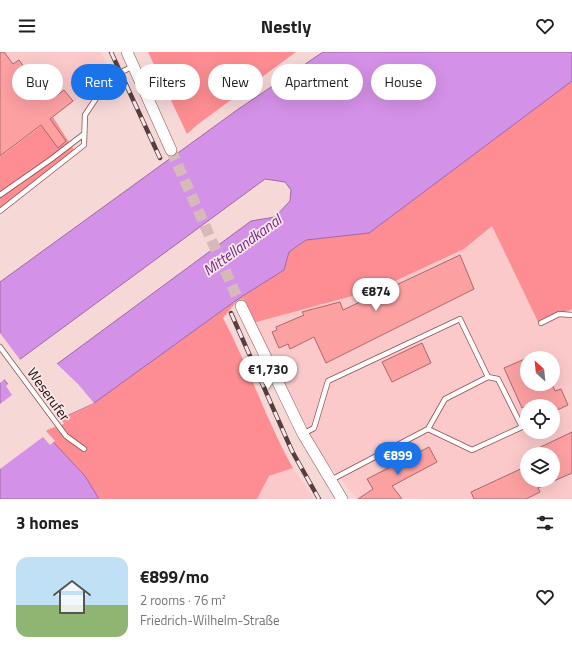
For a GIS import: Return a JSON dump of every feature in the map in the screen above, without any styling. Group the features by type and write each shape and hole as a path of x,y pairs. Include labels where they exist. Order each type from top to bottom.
{"street":[{"path":"127,52 171,150"},
{"path":"241,306 303,434 342,499"}],"lane":[{"path":"0,211 84,145 85,115 105,85 115,75 134,66"},
{"path":"0,195 84,134"},
{"path":"541,323 559,314 572,315"},
{"path":"303,434 314,428 328,381 460,319 488,377"},
{"name":"Weserufer","path":"0,347 66,436 84,449"},
{"path":"330,481 428,429 445,399 488,377 498,379 522,427 472,450 428,429"}],"shaded area":[{"path":"0,52 101,52 106,64 71,64 71,100 76,100 0,157"},
{"path":"148,52 296,52 280,64 271,64 271,70 263,76 263,64 208,64 208,100 231,100 187,134 171,100 200,100 200,64 154,64"},
{"path":"572,81 572,309 539,324 492,226 464,249 378,289 249,324 238,300 223,318 274,431 293,468 269,476 257,499 99,499 85,476 43,431 64,424 61,418 94,403 238,299 284,270 289,252 306,240 369,233"},
{"path":"53,117 76,153 0,209 0,157"},
{"path":"492,226 539,324 572,309 572,499 357,499 303,434 249,324 378,289 464,249"},
{"path":"293,468 314,499 257,499 269,476"}],"water":[{"name":"Mittellandkanal","path":"323,52 572,52 572,81 369,233 306,240 289,252 284,270 238,299 94,403 61,418 43,431 85,476 99,499 0,499 0,374 0,282 237,110 252,100 263,100 263,92 271,87 271,100 363,100 363,64 305,64","holes":["265,179 285,182 291,190 290,201 275,217 251,221 57,364 40,383 19,399 0,374"]}],"pier":[{"path":"0,333 21,361 3,374 6,378 0,383"},
{"path":"56,363 78,384 94,403 61,418 62,420 46,431 55,441 50,445 43,437 0,469 0,404 12,395 6,386 9,383 19,396 39,382"}],"building":[{"path":"0,52 4,52 13,64 12,100 63,100 64,90 73,101 50,119 66,141 58,148 41,125 0,156"},
{"path":"19,60 22,64 13,64"},
{"path":"460,255 474,289 326,363 314,337 290,349 288,344 279,348 272,332 277,330 276,327 304,315 302,312 340,302 343,310"},
{"path":"422,343 431,363 392,382 382,362"},
{"path":"520,361 520,391 560,391 561,389 568,405 560,409 560,399 520,399 520,404 504,368"},
{"path":"572,432 572,473 560,478 560,447 541,447"},
{"path":"429,447 437,462 392,486 402,499 358,499 373,489 367,479"},
{"path":"520,469 520,487 540,487 538,488 540,492 526,499 474,499 471,492"}],"tunnel":[{"path":"171,150 241,306"}],"railway":[{"path":"111,52 160,158"},
{"path":"231,313 292,451 319,499"}]}
